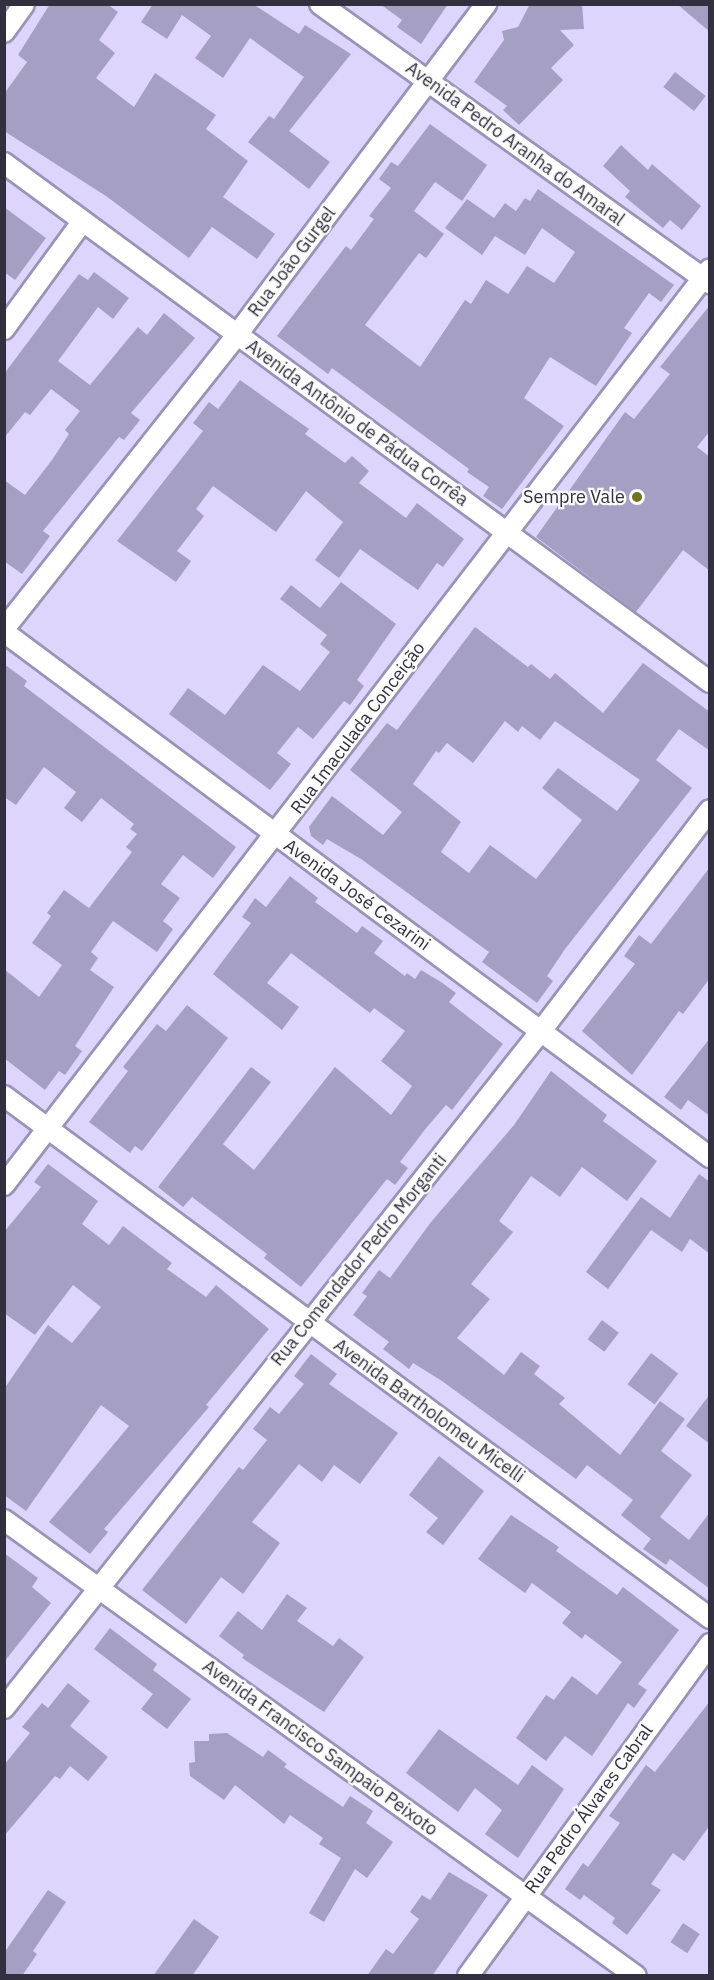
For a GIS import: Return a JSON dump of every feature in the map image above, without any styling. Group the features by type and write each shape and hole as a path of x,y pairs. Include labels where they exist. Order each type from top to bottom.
{"street":[{"path":"4,32 24,4"},
{"name":"Avenida Pedro Aranha do Amaral","path":"320,4 707,277"},
{"name":"Rua João Gurgel","path":"4,630 236,336 486,4"},
{"name":"Avenida Antônio de Pádua Corrêa","path":"4,163 236,336 710,682"},
{"path":"4,329 82,222"},
{"name":"Rua Imaculada Conceição","path":"4,1185 276,836 506,531 707,277"},
{"name":"Avenida José Cezarini","path":"4,630 276,836 710,1157"},
{"name":"Rua Comendador Pedro Morganti","path":"4,1708 541,1031 710,810"},
{"name":"Avenida Bartholomeu Micelli","path":"9,1103 50,1126 309,1322 710,1618"},
{"name":"Avenida Francisco Sampaio Peixoto","path":"4,1520 636,1976"},
{"name":"Rua Pedro Álvares Cabral","path":"468,1976 710,1644"}],"building":[{"path":"50,4 107,4 118,12 99,40 115,53 96,78 134,107 155,73 216,115 206,129 248,161 223,197 275,234 257,259 212,227 189,258 106,196 4,131 4,94 27,62 18,55"},
{"path":"153,4 253,4 299,34 305,25 351,54 289,131 330,162 309,189 248,142 269,116 274,119 304,77 250,38 223,78 195,58 211,36 182,15 167,39 141,22"},
{"path":"380,4 448,4 421,44 397,27 402,20"},
{"path":"530,4 582,4 584,29 560,30 574,45 551,68 563,80 519,125 503,110 507,106 474,82 504,40 502,31 518,27"},
{"path":"677,4 710,4 710,32"},
{"path":"675,72 706,96 694,111 663,87"},
{"path":"430,124 487,165 462,201 435,182 414,211 444,234 426,258 419,253 365,325 420,367 465,300 471,304 486,280 508,294 527,266 554,283 575,252 542,228 525,255 495,236 482,255 445,228 467,199 494,218 505,203 516,211 525,198 530,201 538,189 674,285 661,302 649,293 624,328 632,333 596,386 550,357 524,398 564,426 502,509 483,496 489,487 467,472 469,469 332,368 328,374 277,336 346,246 351,250 374,219 369,216 391,188 379,179 391,162 398,166"},
{"path":"621,145 648,170 652,164 701,206 682,230 670,220 663,228 625,197 630,191 603,166"},
{"path":"4,207 46,238 15,280 4,272"},
{"path":"94,272 129,298 113,319 98,307 58,361 90,385 138,327 147,335 164,313 195,338 131,413 140,420 124,440 119,437 43,531 50,536 22,574 4,561 4,480 25,495 52,460 69,434 65,430 80,411 51,389 30,415 25,412 4,438 4,374 79,274 88,280"},
{"name":"Sempre Vale","path":"710,305 710,431 697,447 710,457 710,571 683,550 636,612 536,537 625,412 634,419 670,374 660,367"},
{"path":"240,380 309,429 305,434 345,463 352,456 369,471 359,483 406,518 417,503 464,539 443,567 437,563 418,590 360,549 339,578 315,560 343,522 306,491 276,532 213,486 196,509 204,516 177,551 191,561 176,582 117,541 203,431 193,423 209,402 218,409"},
{"path":"341,582 396,624 357,680 364,686 350,705 344,701 313,739 298,727 277,753 291,764 270,790 169,714 188,688 225,715 263,665 300,691 330,652 320,644 327,635 280,599 291,585 320,608"},
{"path":"475,627 528,667 531,664 550,679 555,673 603,713 643,663 710,712 710,751 679,729 656,760 692,788 565,949 547,976 553,981 537,1003 482,962 489,952 361,859 327,839 323,845 311,836 309,827 332,796 383,835 402,812 350,770 387,723 397,730","holes":["505,721 518,732 522,726 540,740 555,721 640,780 617,811 558,768 542,788 582,820 536,879 490,845 469,873 441,852 461,822 413,784 436,751 439,753 447,743 473,763"]},
{"path":"4,664 27,681 24,686 236,847 213,878 183,855 161,884 180,898 163,921 173,929 157,952 113,921 91,952 98,958 90,970 114,987 75,1046 82,1051 65,1075 59,1071 45,1090 4,1058 4,969 39,997 62,965 32,943 51,916 47,913 64,890 89,908 132,852 126,847 137,834 130,829 134,824 101,798 82,822 64,808 76,792 44,767 16,805 4,797"},
{"path":"710,867 710,978 683,1014 679,1011 632,1075 582,1031 635,964 624,956 639,935 651,944"},
{"path":"290,876 318,898 315,902 357,933 362,926 383,941 374,953 405,976 407,973 415,979 421,970 456,993 449,1002 503,1044 452,1110 446,1105 400,1162 408,1168 395,1185 387,1179 301,1287 264,1258 267,1254 192,1197 183,1207 158,1187 251,1067 271,1082 223,1144 254,1170 335,1067 391,1115 412,1086 381,1061 405,1031 374,1008 370,1013 291,953 267,983 299,1007 282,1030 213,974 251,923 242,917 255,898 266,907"},
{"path":"187,1005 228,1038 142,1151 135,1146 130,1153 89,1122 128,1071 123,1067 157,1024 166,1031"},
{"path":"710,1038 710,1116 688,1100 681,1110 664,1097"},
{"path":"551,1071 607,1115 603,1121 657,1161 627,1201 582,1167 560,1197 531,1176 499,1221 513,1232 471,1284 490,1299 457,1338 504,1375 521,1352 540,1366 534,1374 565,1398 559,1404 620,1455 660,1401 685,1419 661,1451 692,1475 660,1517 689,1540 710,1512 710,1589 670,1559 666,1565 643,1549 651,1539 621,1515 633,1500 587,1465 576,1479 442,1381 413,1363 409,1369 383,1349 389,1342 353,1315 367,1296 362,1293 379,1270 390,1278 431,1222 514,1125"},
{"path":"48,1164 98,1201 82,1224 109,1245 123,1226 172,1263 167,1269 206,1297 216,1285 269,1329 206,1405 209,1407 104,1529 108,1532 90,1554 49,1522 129,1426 101,1405 26,1511 4,1495 4,1389 48,1325 72,1343 101,1307 73,1285 35,1335 4,1313 4,1232 41,1187 34,1182"},
{"path":"699,1174 710,1182 710,1254 690,1239 682,1252 651,1230 608,1289 586,1272 641,1197 670,1218"},
{"path":"602,1320 619,1333 604,1352 588,1339"},
{"path":"651,1353 678,1373 655,1405 628,1384"},
{"path":"311,1354 337,1374 329,1384 398,1433 360,1484 334,1465 322,1482 299,1464 252,1522 280,1543 243,1594 221,1577 186,1624 142,1590 239,1467 243,1470 267,1440 253,1429 270,1407 279,1414 304,1384 294,1376"},
{"path":"710,1394 710,1444 686,1426"},
{"path":"439,1456 484,1491 443,1545 426,1532 438,1518 409,1495"},
{"path":"511,1515 559,1547 556,1551 617,1595 623,1587 679,1630 638,1684 647,1690 634,1708 628,1703 592,1756 565,1736 546,1761 516,1738 546,1695 554,1700 572,1676 597,1695 622,1662 585,1634 582,1639 562,1623 571,1612 532,1583 525,1593 478,1559"},
{"path":"4,1553 38,1578 32,1587 51,1603 4,1662"},
{"path":"287,1594 307,1608 297,1621 333,1646 339,1638 364,1657 324,1712 242,1658 244,1655 219,1636 238,1611 262,1630"},
{"path":"110,1628 157,1664 153,1670 191,1699 167,1729 141,1709 153,1694 94,1649"},
{"path":"68,1683 90,1701 70,1726 108,1757 88,1781 70,1766 60,1779 55,1776 4,1836 4,1765 30,1733 22,1727 42,1703 48,1708"},
{"path":"710,1701 710,1825 684,1861 673,1853 651,1884 661,1890 627,1935 612,1923 615,1918 584,1895 580,1900 565,1889 583,1863 588,1867 620,1823 609,1816 646,1765 655,1772"},
{"path":"439,1729 518,1785 532,1765 564,1789 518,1858 485,1834 502,1810 475,1788 458,1812 406,1773"},
{"path":"227,1733 263,1757 268,1750 287,1764 284,1767 343,1807 350,1796 373,1811 366,1823 393,1842 367,1878 355,1869 324,1922 309,1913 341,1858 319,1844 323,1838 290,1815 284,1824 235,1785 224,1800 190,1776 189,1763 195,1762 194,1741 209,1741 209,1734"},
{"path":"449,1872 488,1895 432,1976 367,1976 386,1949 393,1954 419,1919 410,1912 422,1895 430,1900"},
{"path":"48,1890 66,1902 33,1951 37,1954 22,1976 4,1976 4,1953"},
{"path":"194,1919 219,1937 192,1976 153,1976"},
{"path":"683,1923 700,1934 687,1953 670,1942"}],"place":[{"name":"Sempre Vale","path":"637,497"}]}
